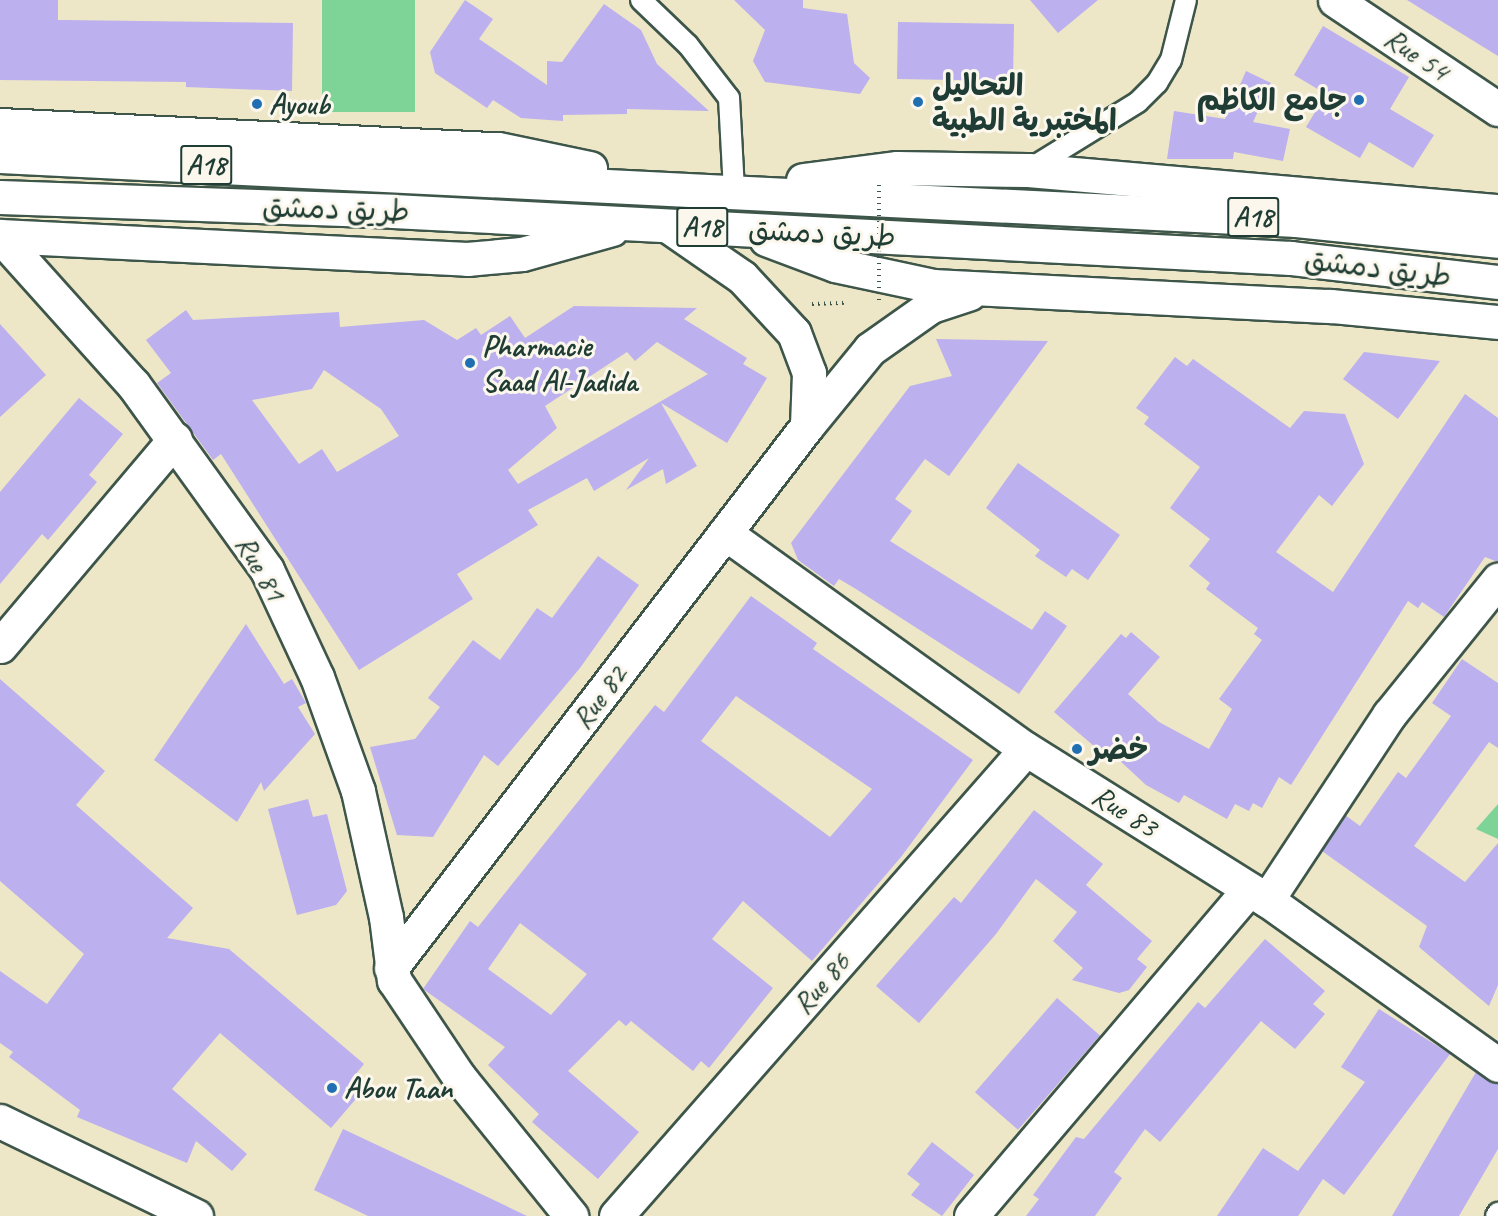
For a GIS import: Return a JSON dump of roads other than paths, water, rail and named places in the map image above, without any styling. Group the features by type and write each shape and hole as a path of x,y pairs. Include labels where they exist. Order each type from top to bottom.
{"main road":[{"name":"Rue 54","path":"1335,0 1498,109"},
{"path":"0,125 498,149 545,156 637,184"},
{"name":"طريق دمشق","path":"0,156 637,184 1296,220 1498,241"},
{"path":"745,190 849,172 1028,170 1498,211"},
{"name":"طريق دمشق","path":"0,197 393,210 1291,258 1498,282"},
{"path":"0,236 467,259 522,254 627,223"},
{"path":"667,225 742,277 781,315 794,333 809,374 807,426"},
{"path":"742,229 874,275 983,289 1331,306 1498,322"},
{"name":"Rue 81","path":"0,236 175,439 267,570 317,677 358,791 386,917 390,968"},
{"name":"Rue 82","path":"390,968 807,426 870,350 931,306 983,289"},
{"path":"0,646 175,439"},
{"name":"Rue 83","path":"725,533 1026,749 1258,894 1498,1065"},
{"path":"971,1216 1258,894 1389,715 1498,580"},
{"name":"Rue 86","path":"616,1216 1026,749"},
{"path":"390,968 413,1015 572,1216"},
{"path":"0,1121 196,1216"}],"lane":[{"path":"641,0 688,45 729,99 745,190"},
{"path":"1028,170 1138,102 1157,83 1172,60 1186,0"}],"place":[{"name":"جامع الكاظم","path":"1359,100"},
{"name":"التحاليل المختبرية الطبية","path":"918,102"},
{"name":"Ayoub","path":"257,104"},
{"name":"Pharmacie Saad Al-Jadida","path":"470,363"},
{"name":"خضر","path":"1077,749"},
{"name":"Abou Taan","path":"332,1088"}]}
